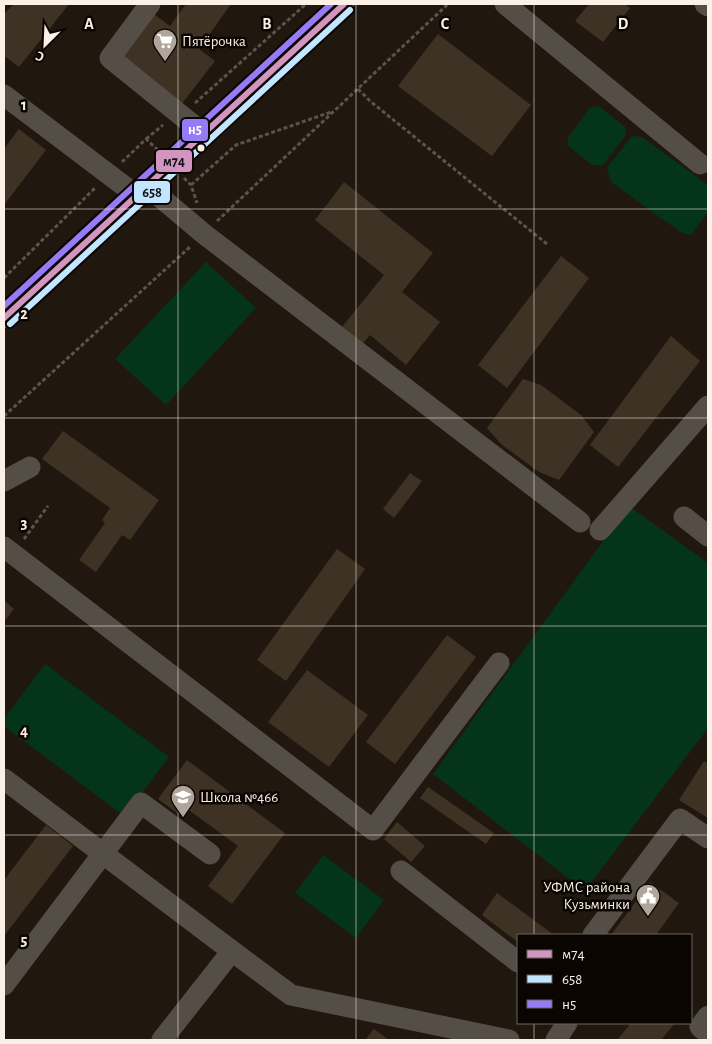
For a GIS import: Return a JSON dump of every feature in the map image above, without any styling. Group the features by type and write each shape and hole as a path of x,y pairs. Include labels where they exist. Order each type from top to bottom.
{"street":[{"path":"150,4 110,58 203,133"},
{"path":"4,318 344,4"},
{"path":"505,4 700,164"},
{"path":"4,94 110,174 141,190 204,234 580,522"},
{"path":"600,530 708,406"},
{"path":"4,481 30,467"},
{"path":"684,518 708,536"},
{"path":"9,550 373,830 499,663"},
{"path":"4,779 291,995 436,1033 507,1040"},
{"path":"4,985 141,803 210,854"},
{"path":"595,934 680,819 708,838"},
{"path":"401,871 517,961"},
{"path":"162,1040 232,951"},
{"path":"708,1016 700,1027 708,1033"},
{"path":"556,1040 567,1024"}],"path":[{"path":"4,278 157,129 180,115 234,70 306,4"},
{"path":"4,416 204,234 448,4"},
{"path":"357,89 546,244"},
{"path":"191,185 236,145 334,111"},
{"path":"146,139 164,156"},
{"path":"9,550 48,506"}],"green space":[{"path":"599,106 625,127 626,135 603,165 592,165 567,145 569,136 590,108"},
{"path":"632,136 642,137 708,185 708,212 691,235 682,233 611,182 607,168"},
{"path":"206,262 256,308 166,405 115,359"},
{"path":"629,506 708,563 708,728 585,891 433,774"},
{"path":"45,664 169,757 124,816 4,726 4,719"},
{"path":"323,855 384,900 356,938 295,893"}],"building":[{"path":"14,4 69,4 19,67 6,57 4,59 4,14"},
{"path":"186,4 231,4 199,49 215,61 180,106 119,57 151,12 170,26"},
{"path":"589,4 625,4 630,8 603,42 575,21"},
{"path":"438,34 531,105 492,156 398,86"},
{"path":"19,129 46,150 4,205 4,149"},
{"path":"344,182 433,253 402,292 440,322 406,365 370,335 363,343 342,327 384,275 315,220"},
{"path":"561,256 589,278 507,388 478,365"},
{"path":"671,336 700,361 618,467 590,445"},
{"path":"523,379 541,385 581,415 594,432 559,480 539,472 501,444 487,428"},
{"path":"63,431 159,500 130,540 122,535 96,572 79,560 105,523 102,520 110,508 42,459"},
{"path":"410,473 422,481 394,518 383,509"},
{"path":"337,549 365,569 286,681 257,660"},
{"path":"4,600 14,609 4,622"},
{"path":"447,635 476,657 395,764 366,742"},
{"path":"307,670 368,715 329,767 268,722"},
{"path":"187,760 285,833 232,904 208,886 238,846 182,805 177,813 158,799"},
{"path":"704,761 708,763 708,818 679,800"},
{"path":"428,787 494,833 486,844 420,798"},
{"path":"397,822 425,846 411,862 384,839"},
{"path":"46,825 73,846 4,936 4,880"},
{"path":"650,882 679,903 657,934 612,934"},
{"path":"497,893 553,934 517,934 517,941 482,915"},
{"path":"630,1024 674,1024 661,1040 617,1040"},
{"path":"374,1029 389,1040 365,1040"}],"transit line":[{"name":"н5","path":"4,306 331,4"},
{"name":"м74","path":"4,318 344,4"},
{"name":"658","path":"10,324 350,10"}],"place":[{"name":"Пятёрочка","path":"165,62"},
{"name":"Школа №466","path":"183,818"},
{"name":"УФМС района Кузьминки","path":"648,917"}]}
